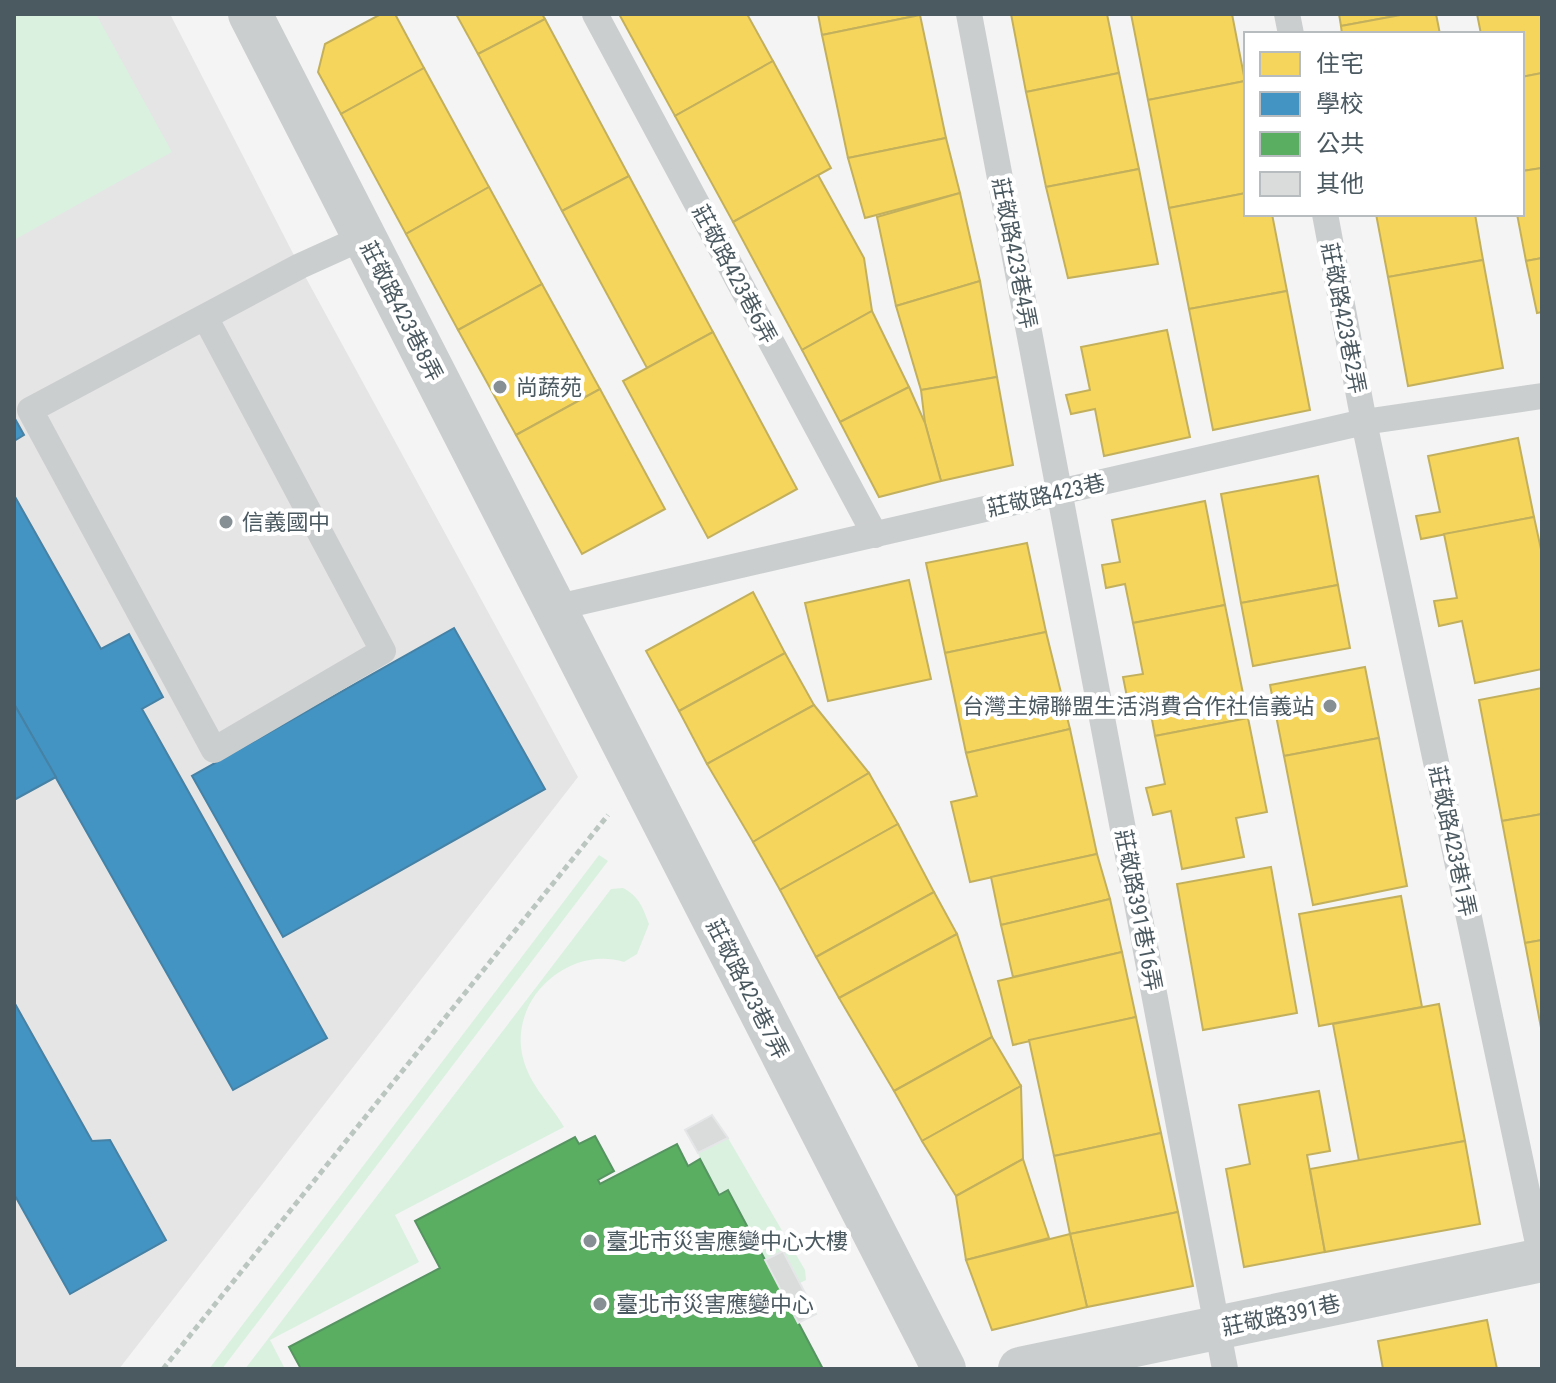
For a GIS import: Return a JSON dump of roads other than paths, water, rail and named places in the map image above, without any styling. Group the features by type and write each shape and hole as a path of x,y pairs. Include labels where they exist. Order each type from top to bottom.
{"street":[{"name":"莊敬路423巷8弄","path":"257,17 364,237 554,608"},
{"name":"莊敬路423巷7弄","path":"554,608 944,1369"},
{"name":"莊敬路391巷","path":"1020,1369 1221,1349 1542,1261"}],"lane":[{"name":"莊敬路423巷6弄","path":"595,14 875,535"},
{"name":"莊敬路423巷4弄","path":"969,14 1061,491"},
{"name":"莊敬路423巷2弄","path":"1325,216 1364,422"},
{"path":"205,317 383,651 214,750 30,410 300,266 364,237"},
{"name":"莊敬路423巷","path":"554,608 1364,422 1542,396"},
{"name":"莊敬路423巷1弄","path":"1364,422 1542,1261"},
{"name":"莊敬路391巷16弄","path":"1061,491 1221,1349"}],"place":[{"name":"尚蔬苑","path":"500,387"},
{"name":"信義國中","path":"226,522"},
{"name":"台灣主婦聯盟生活消費合作社信義站","path":"1330,706"},
{"name":"臺北市災害應變中心大樓","path":"590,1241"},
{"name":"臺北市災害應變中心","path":"600,1304"}]}
